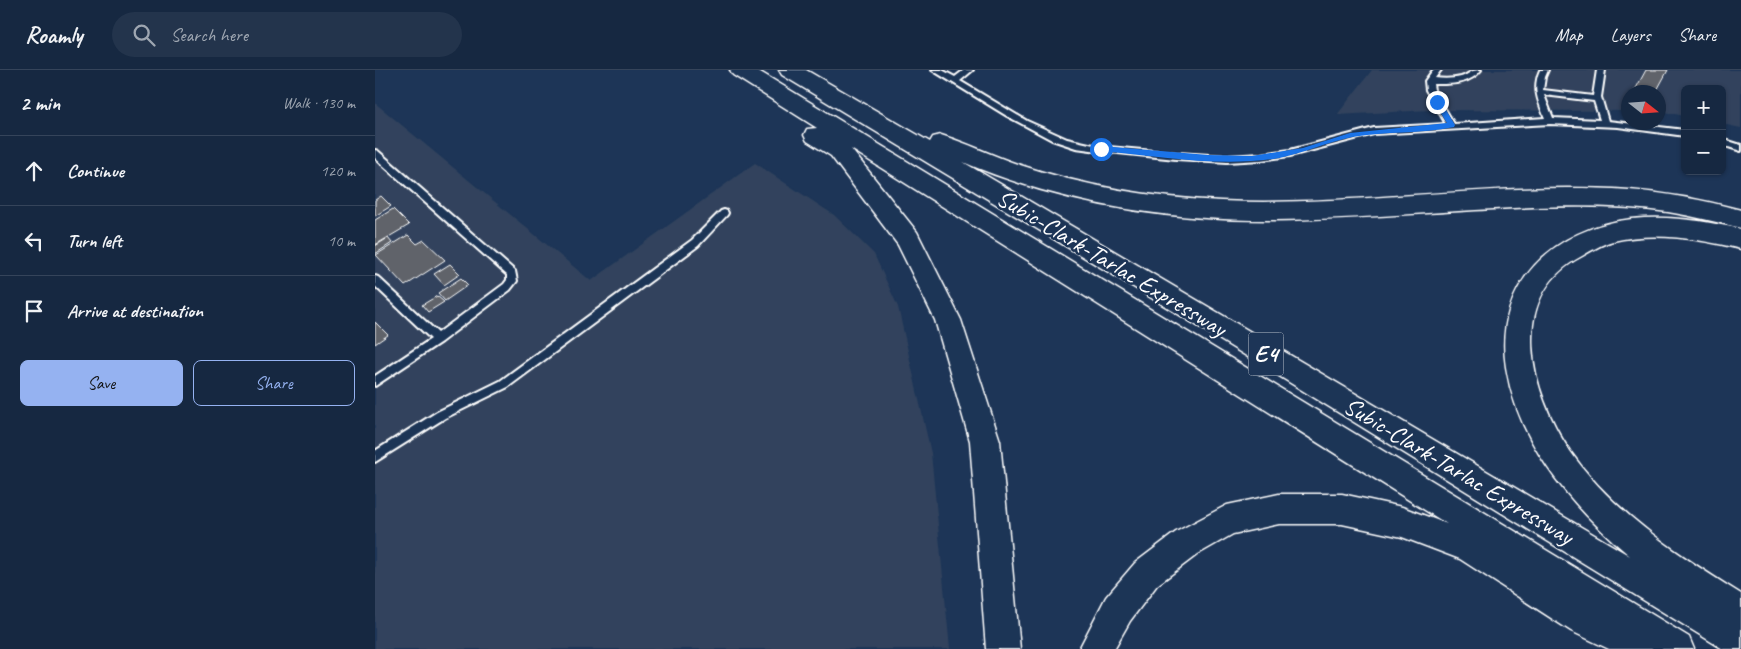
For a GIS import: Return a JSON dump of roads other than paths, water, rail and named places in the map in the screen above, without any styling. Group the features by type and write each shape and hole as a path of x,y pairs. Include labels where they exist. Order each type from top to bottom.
{"highway":[{"path":"740,70 772,108 839,150 908,239 948,320 985,441 1003,649"},
{"name":"Subic-Clark-Tarlac Expressway","path":"740,70 1677,649"},
{"name":"Subic-Clark-Tarlac Expressway","path":"790,70 1187,306 1741,641"},
{"path":"800,70 851,93 933,139 974,157 1021,174 1070,188 1144,202 1214,210 1272,211 1556,197 1609,197 1686,205 1741,219"},
{"path":"1741,239 1685,229 1644,228 1597,237 1579,244 1551,264 1538,277 1524,307 1517,339 1517,356 1521,376 1535,420 1561,463 1579,485 1612,520 1653,554 1741,613"},
{"path":"1096,649 1118,609 1146,574 1187,542 1227,520 1244,516 1279,509 1342,508 1402,522 1469,548 1583,619 1646,649"}],"lane":[{"path":"937,70 1028,126 1058,139 1101,149 1173,156 1252,159 1303,150 1350,135 1451,125 1550,120 1605,123 1681,132"},
{"path":"955,81 969,70"},
{"path":"1437,70 1429,81 1430,90 1451,125"},
{"path":"1429,81 1463,80 1472,76 1477,70"},
{"path":"1545,70 1539,79 1539,92 1550,120"},
{"path":"1601,70 1596,99 1605,123"},
{"path":"1539,92 1596,99"},
{"path":"1726,143 1741,148"},
{"path":"375,153 512,274 512,281 507,287 438,339 375,382"},
{"path":"375,457 441,414 504,384 695,243 724,213"},
{"path":"375,280 438,339"}]}
